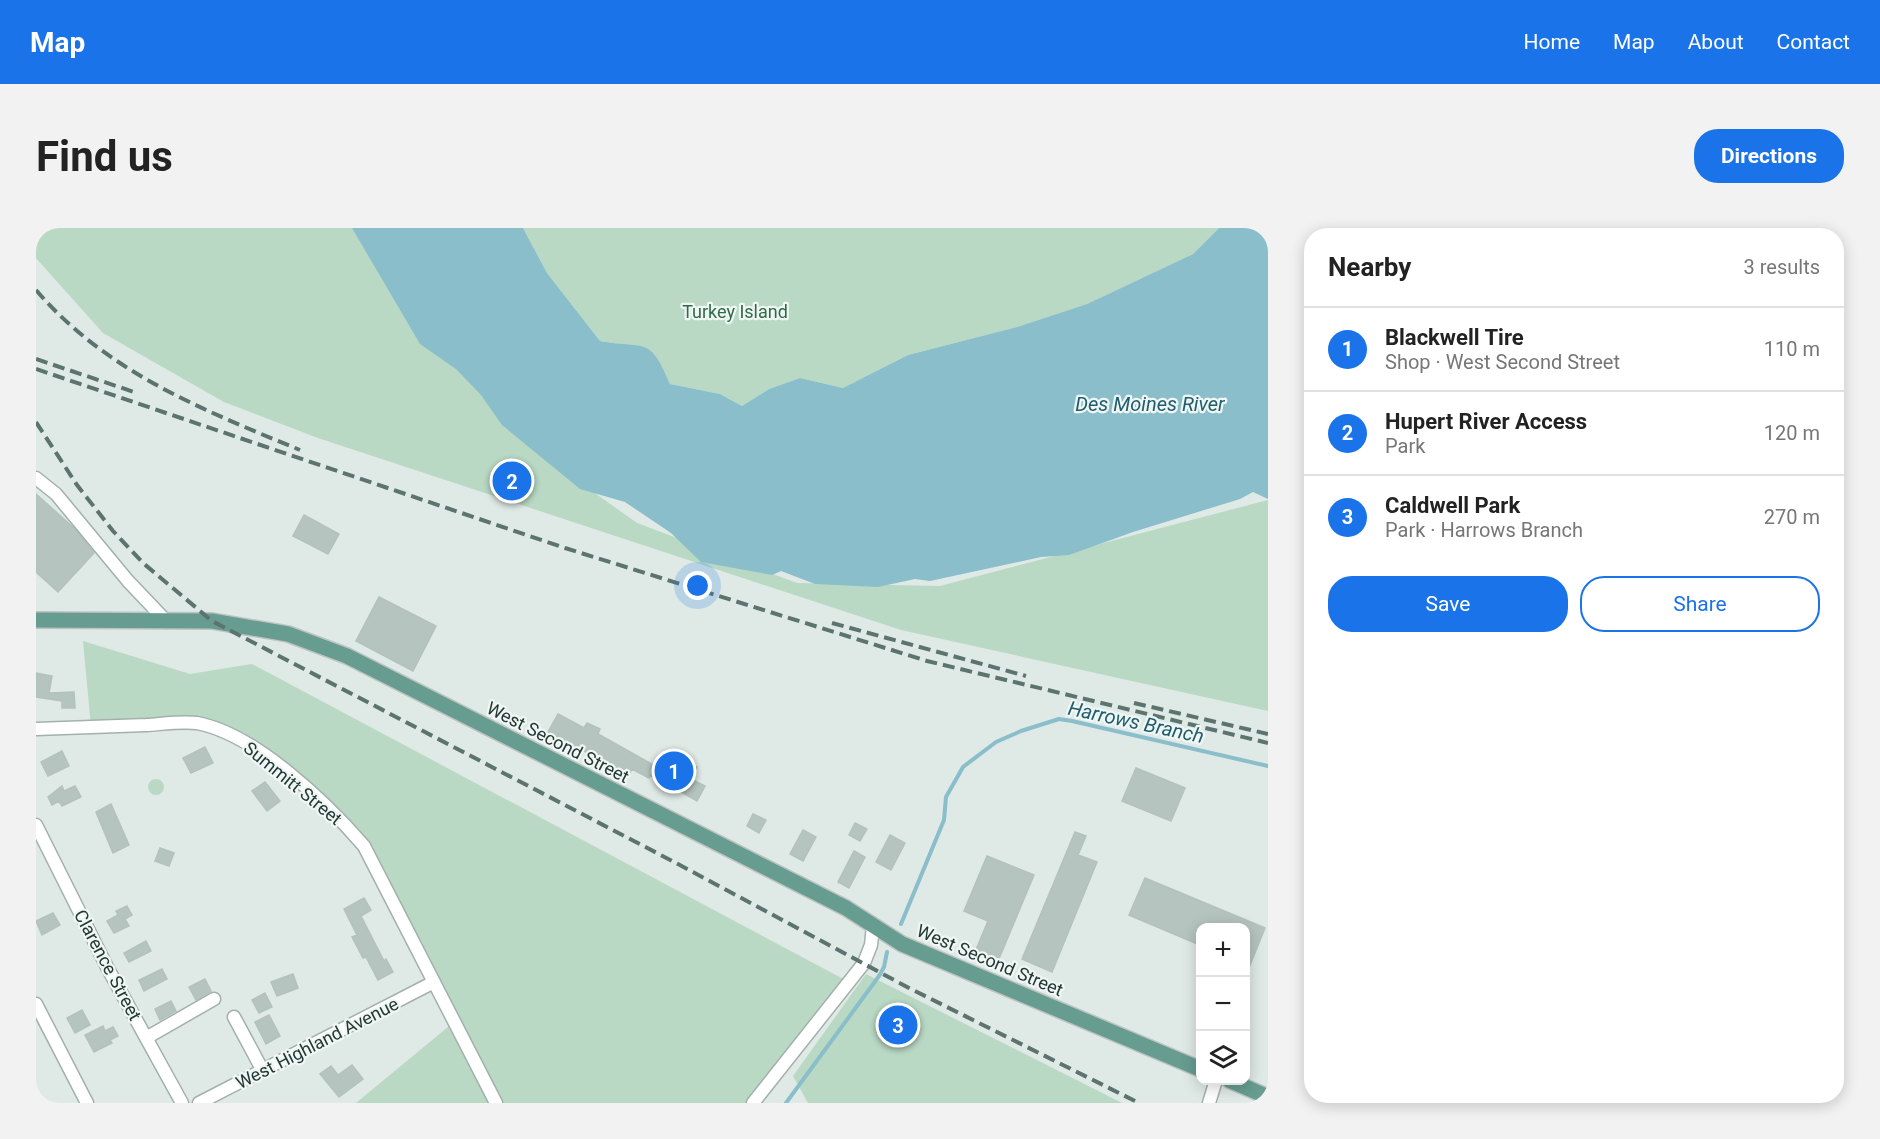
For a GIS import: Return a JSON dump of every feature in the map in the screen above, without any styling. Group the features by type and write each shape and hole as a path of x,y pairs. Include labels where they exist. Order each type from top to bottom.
{"main road":[{"name":"West Second Street","path":"36,620 81,618 167,622 212,621 288,634 346,656 846,908 902,944 1196,1067"},
{"path":"1240,1085 1268,1097"}],"street":[{"path":"36,478 56,494 129,581 167,622"},
{"name":"Summitt Street","path":"36,729 194,723 224,730 262,753 338,816 364,846 496,1103"},
{"name":"Clarence Street","path":"36,825 182,1103"},
{"path":"753,1103 864,963 872,945 873,926"},
{"name":"West Highland Avenue","path":"199,1103 214,1099 434,982"},
{"path":"146,1038 214,999"},
{"path":"36,1004 87,1103"},
{"path":"234,1017 263,1071"},
{"path":"1209,1103 1214,1085"}],"green space":[{"path":"36,228 373,228 551,462 637,523 797,583 940,586 1268,500 1268,711 901,630 318,438 224,402 103,333 36,258"},
{"name":"Turkey Island","path":"523,228 1219,228 1193,254 1087,304 1017,327 908,355 843,388 800,378 769,389 742,406 720,394 670,384 651,351 636,345 600,341 547,273"},
{"path":"83,641 190,674 252,664 849,982 753,1103 356,1103 454,1022 364,846 262,753 194,723 91,727"},
{"path":"153,779 159,779 164,787 162,793 153,795 148,790 148,784"},
{"path":"866,974 1122,1103 808,1103 793,1076"}],"water":[{"name":"Des Moines River","path":"352,228 523,228 547,273 600,341 644,347 657,358 670,384 720,394 742,406 769,389 800,378 843,388 908,355 1017,327 1087,304 1193,254 1219,228 1268,228 1268,499 1253,492 1240,499 1133,532 1069,555 1041,557 930,581 915,579 878,587 815,584 781,571 772,575 701,562 671,533 625,502 580,489 502,425 481,395 456,369 420,344"}],"building":[{"path":"36,494 75,529 94,553 58,592 36,572"},
{"path":"304,515 339,534 328,554 293,536"},
{"path":"379,597 436,626 413,671 356,641"},
{"path":"36,673 52,676 49,693 74,692 75,708 62,708 62,701 36,697"},
{"path":"558,714 584,728 587,723 600,729 598,734 657,767 665,751 697,767 691,779 705,786 697,801 651,775 649,778 632,769 629,775 548,732"},
{"path":"205,747 213,763 191,773 183,758"},
{"path":"62,751 69,766 48,776 41,762"},
{"path":"1136,768 1185,788 1171,821 1122,801"},
{"path":"265,782 280,801 267,811 252,791"},
{"path":"62,786 64,791 75,786 81,797 62,806 59,801 52,805 48,797"},
{"path":"111,804 129,845 113,853 96,812"},
{"path":"753,814 766,820 759,833 747,826"},
{"path":"855,823 867,829 860,841 849,835"},
{"path":"803,830 816,837 803,861 790,854"},
{"path":"1075,832 1086,836 1078,855 1097,862 1052,972 1022,959"},
{"path":"890,835 905,843 891,870 876,862"},
{"path":"160,848 174,853 169,866 155,861"},
{"path":"854,851 865,857 849,888 838,882"},
{"path":"987,856 1034,875 998,961 975,952 988,921 964,911"},
{"path":"1145,878 1265,928 1250,965 1250,923 1196,923 1196,943 1129,915"},
{"path":"364,898 371,910 361,916 384,961 386,959 393,972 378,980 352,937 357,935 344,909"},
{"path":"127,906 132,915 125,919 129,926 114,933 107,921 118,915 116,911"},
{"path":"53,913 60,925 42,935 36,921"},
{"path":"146,941 151,951 129,962 124,953"},
{"path":"162,969 167,979 144,991 139,980"},
{"path":"293,974 298,988 277,996 271,982"},
{"path":"205,979 211,991 196,1000 189,987"},
{"path":"265,993 272,1007 259,1013 252,1000"},
{"path":"171,1001 176,1011 160,1020 155,1009"},
{"path":"82,1010 90,1025 75,1033 67,1018"},
{"path":"269,1015 280,1036 266,1044 255,1022"},
{"path":"103,1026 105,1031 113,1027 118,1036 110,1040 112,1043 94,1052 85,1035"},
{"path":"352,1065 363,1079 339,1097 320,1074 331,1066 338,1075"}],"waterway":[{"name":"Harrows Branch","path":"901,924 944,820 946,797 963,767 996,742 1021,731 1059,719 1268,766"},
{"name":"Harrows Branch","path":"786,1103 879,976 884,967 887,952"}],"railway":[{"path":"36,290 63,319 125,366 192,403 300,450"},
{"path":"36,359 137,393"},
{"path":"36,369 565,548 927,661 1268,743"},
{"path":"36,422 77,485 113,531 143,563 212,621 678,864 909,988 1139,1103"},
{"path":"832,623 1026,676"},
{"path":"1134,703 1268,734"}],"place":[{"name":"Hupert River Access","path":"512,481"},
{"name":"Blackwell Tire","path":"674,771"},
{"name":"Caldwell Park","path":"898,1025"}]}
